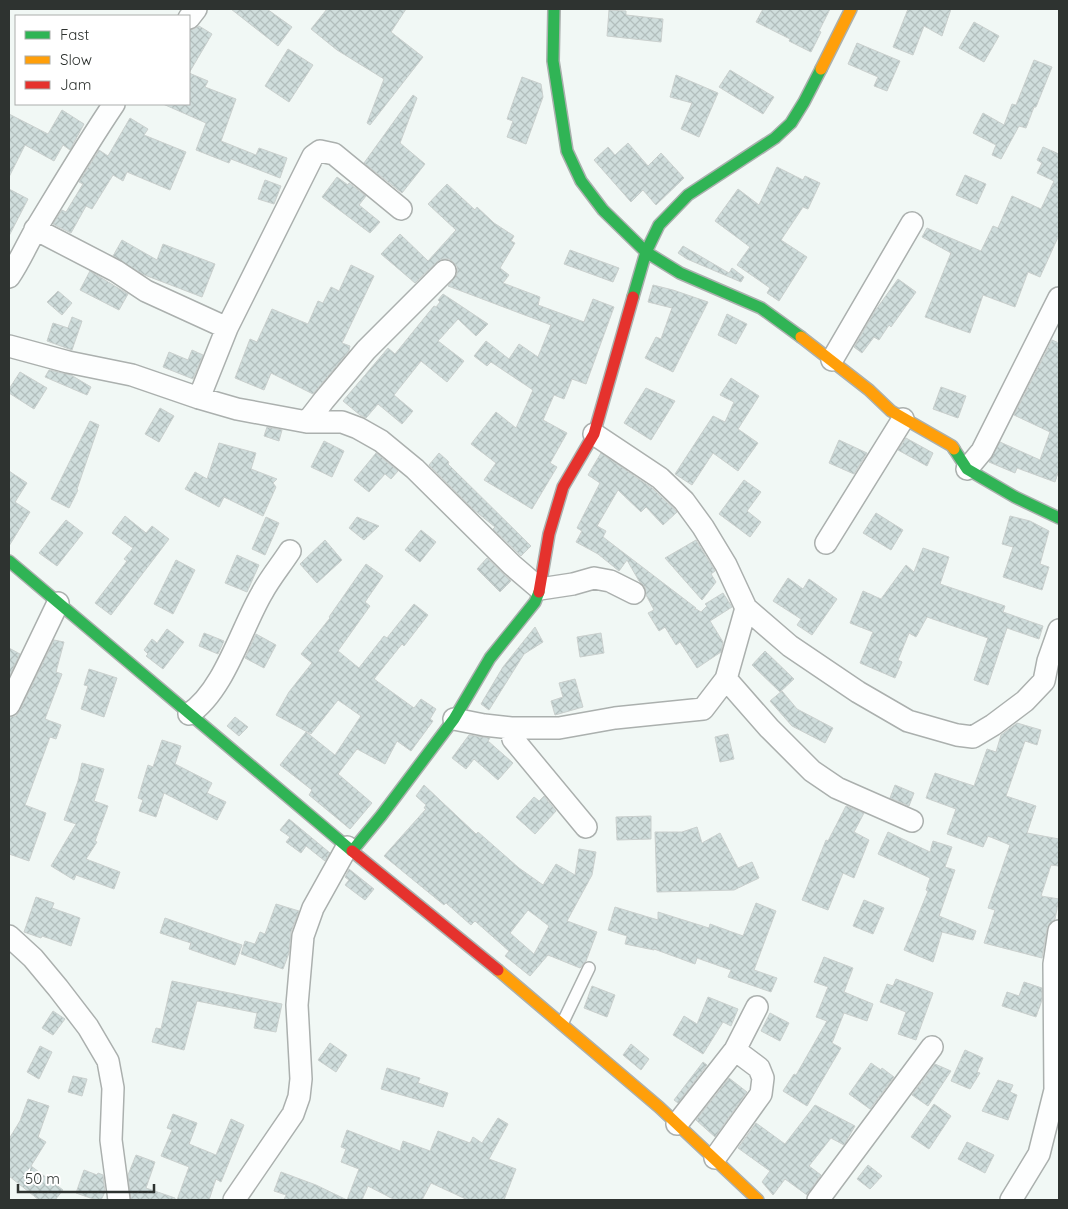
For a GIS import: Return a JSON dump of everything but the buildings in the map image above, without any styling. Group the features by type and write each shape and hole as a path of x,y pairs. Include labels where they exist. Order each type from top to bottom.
{"street":[{"path":"537,9 554,16 553,61 567,150 581,181 603,210 646,252 680,273 760,308 832,360 902,419 952,446 968,469 1015,497 1059,518"},
{"path":"234,1200 293,1114 299,1097 301,1079 297,1005 304,936 313,908 350,849 381,816 454,719 490,658 535,602 540,590 550,534 563,487 594,434 646,252 659,225 688,195 767,143 791,123 804,102 851,9"},
{"path":"9,277 18,265 35,229 113,105"},
{"path":"199,398 227,328 313,156 320,151 334,154 401,209"},
{"path":"832,360 912,223"},
{"path":"35,229 116,271 146,290 227,328"},
{"path":"307,422 366,350 445,271"},
{"path":"968,469 982,451 1052,329 1059,298"},
{"path":"9,346 68,362 132,376 237,409 307,422 342,422 358,428 382,441 415,469 512,565 540,590"},
{"path":"826,543 902,419"},
{"path":"594,434 660,478 684,501 703,527 726,565 746,608 790,646 858,692 908,721 937,730 973,736 993,725 1052,684 1048,661 1059,630"},
{"path":"189,714 198,708 219,680 262,593 290,551"},
{"path":"9,561 350,849 562,1024 716,1158 758,1200"},
{"path":"540,590 594,578 610,581 634,593"},
{"path":"9,705 58,603"},
{"path":"454,719 511,728 559,728 615,718 703,709 726,678 746,608"},
{"path":"726,678 769,728 812,771 837,788 912,821"},
{"path":"511,728 513,739 586,827"},
{"path":"1010,1200 1039,1154 1057,1091 1054,973 1059,931"},
{"path":"9,936 33,958 58,988 88,1027 108,1061 113,1088 111,1140 119,1200"},
{"path":"678,1124 735,1050 757,1007"},
{"path":"818,1200 932,1047"},
{"path":"716,1158 760,1094 763,1078 759,1068 735,1050"}],"lane":[{"path":"562,1024 589,968"}],"traffic: fast":[{"path":"554,9 553,61 567,151 581,181 603,210 646,252 680,273 761,308 801,337"},
{"path":"633,297 646,252 659,225 688,195 775,138 791,123 821,69"},
{"path":"954,449 967,469 1015,497 1059,518"},
{"path":"9,561 352,851"},
{"path":"352,851 381,816 454,719 490,658 535,602 539,592"}],"traffic: slow":[{"path":"821,69 851,9"},
{"path":"801,337 869,390 891,411 952,446 954,449"},
{"path":"498,970 659,1107 758,1200"}],"traffic: jam":[{"path":"539,592 549,534 563,487 594,434 633,297"},
{"path":"352,851 498,970"}]}
